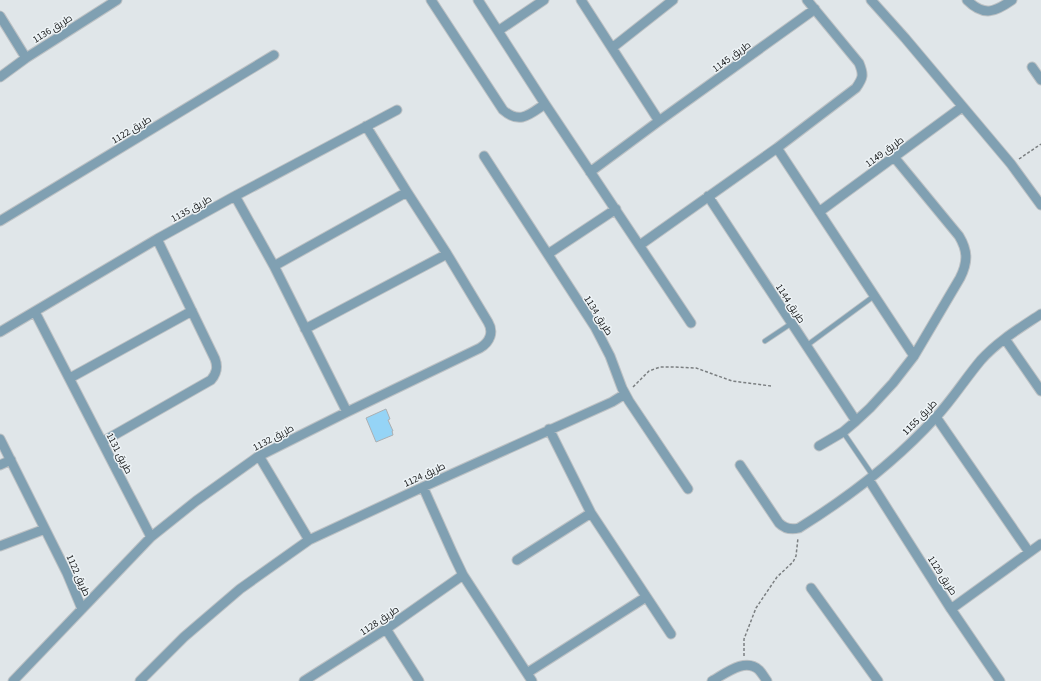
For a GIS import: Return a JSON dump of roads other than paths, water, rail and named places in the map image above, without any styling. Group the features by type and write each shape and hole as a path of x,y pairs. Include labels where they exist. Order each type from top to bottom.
{"street":[{"name":"طريق 1136","path":"0,77 26,58 117,0"},
{"path":"431,0 503,110 511,116 520,118 545,104"},
{"path":"478,0 590,172 692,323"},
{"path":"498,31 544,0"},
{"path":"581,0 659,121"},
{"path":"612,48 673,0"},
{"path":"640,246 777,148 856,88 862,76 859,63 807,0"},
{"path":"871,0 1011,164 1041,205"},
{"path":"967,0 978,9 989,12 1000,8 1012,0"},
{"name":"طريق 1145","path":"590,172 815,9"},
{"path":"0,16 26,58"},
{"name":"طريق 1122","path":"0,221 274,55"},
{"path":"1032,67 1041,80"},
{"name":"طريق 1149","path":"819,212 962,107"},
{"name":"طريق 1135","path":"0,332 235,196 397,110"},
{"path":"305,329 447,254 406,192 366,126"},
{"path":"777,148 914,356"},
{"name":"طريق 1134","path":"484,156 595,327 610,356 625,394 688,489"},
{"path":"819,446 843,432 856,421 893,383 914,356 964,269 966,252 964,243 894,157"},
{"path":"274,266 406,192"},
{"path":"235,196 274,266 347,412"},
{"name":"طريق 1144","path":"708,196 856,421"},
{"path":"548,254 616,210"},
{"path":"102,442 211,380 217,369 216,362 157,240"},
{"name":"طريق 1132","path":"82,609 151,537 196,500 259,456 484,346 488,342 491,334 490,326 447,254"},
{"path":"70,378 192,311"},
{"name":"طريق 1131","path":"35,312 151,537"},
{"name":"طريق 1155","path":"740,465 779,523 788,529 794,530 801,527 871,478 936,417 982,360 1005,339 1041,314"},
{"path":"1005,339 1041,391"},
{"name":"طريق 1124","path":"140,681 184,637 240,589 309,540 612,402 625,394"},
{"path":"936,417 1029,552"},
{"path":"550,429 591,513 671,634"},
{"name":"طريق 1122","path":"0,439 67,573 82,609 13,681"},
{"path":"259,456 309,540"},
{"path":"0,466 11,460"},
{"name":"طريق 1129","path":"871,478 951,608 1000,681"},
{"path":"423,487 463,575 532,681"},
{"path":"517,560 591,513"},
{"path":"0,546 45,529"},
{"path":"951,608 1041,544"},
{"name":"طريق 1128","path":"304,681 386,630 463,575"},
{"path":"811,588 878,681"},
{"path":"527,672 646,597"},
{"path":"386,630 419,681"},
{"path":"712,681 735,668 744,665 749,665 757,669 767,681"}],"lane":[{"path":"806,346 875,296"},
{"path":"766,341 792,323"},
{"path":"843,432 871,478"}]}
